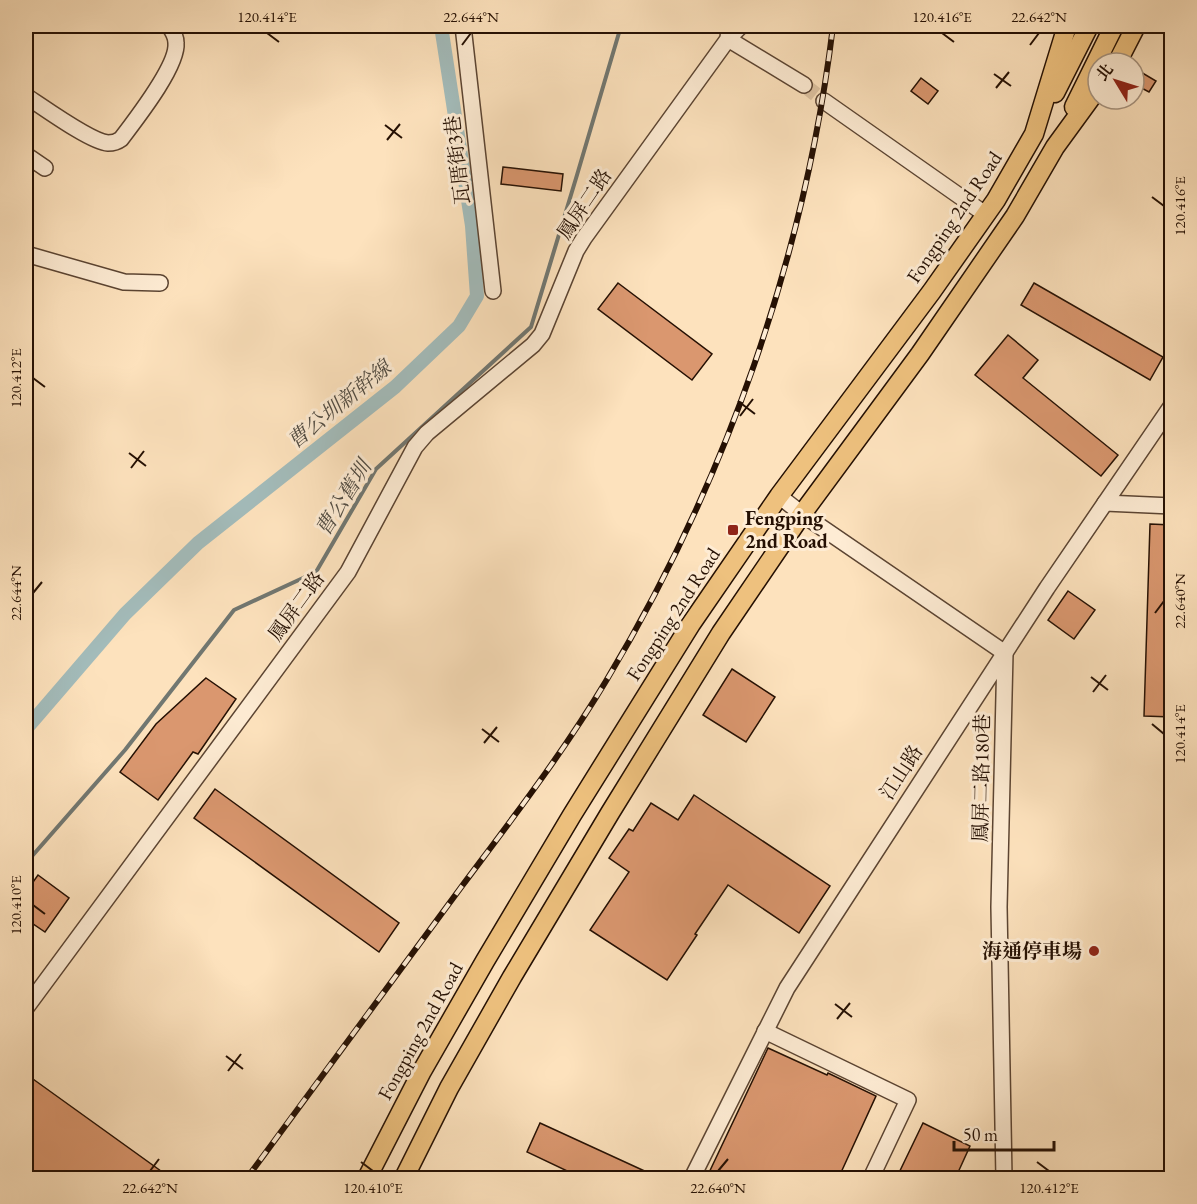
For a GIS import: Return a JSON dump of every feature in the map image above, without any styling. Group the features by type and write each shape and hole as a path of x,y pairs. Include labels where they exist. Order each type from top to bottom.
{"main road":[{"name":"Fongping 2nd Road","path":"367,1179 422,1071 484,961 691,624 779,496 932,291 996,200 1034,134 1067,26"},
{"path":"1034,134 1089,26"},
{"path":"404,1179 454,1078 592,842 721,633 802,514 920,354 1015,216 1055,147 1114,26"},
{"path":"1123,51 1136,26"},
{"path":"1055,147 1086,104"},
{"path":"567,824 592,842"}],"street":[{"path":"26,96 84,133 106,143 116,142 121,139 160,84 175,52 176,42 169,26"},
{"name":"瓦厝街3巷","path":"463,26 493,291"},
{"name":"鳳屏二路","path":"26,1008 348,572 415,447 427,433 533,345 542,334 584,238 729,32 741,26"},
{"path":"729,32 804,85"},
{"path":"824,101 985,214"},
{"path":"26,155 45,168"},
{"path":"26,254 124,282 160,283"},
{"name":"江山路","path":"692,1179 787,988 1005,653 1172,405"},
{"path":"779,496 1005,653"},
{"path":"1105,503 1172,506"},
{"name":"鳳屏二路180巷","path":"1004,1179 999,907 1005,653"},
{"path":"765,1031 908,1100 871,1179"}],"building":[{"path":"1146,75 1156,81 1149,92 1146,90"},
{"path":"921,78 938,91 928,104 911,91"},
{"path":"503,167 563,174 561,191 501,184"},
{"path":"618,283 712,354 692,380 598,309"},
{"path":"1034,283 1163,357 1150,380 1021,305"},
{"path":"1008,335 1038,360 1023,378 1118,455 1101,476 975,375"},
{"path":"1150,524 1172,525 1172,717 1144,716"},
{"path":"1068,591 1095,610 1074,639 1048,620"},
{"path":"732,669 775,697 746,742 703,715"},
{"path":"206,678 236,699 198,754 193,752 158,800 120,772 156,724"},
{"path":"215,789 399,923 379,952 194,818"},
{"path":"694,795 830,886 799,933 728,885 667,980 590,930 629,872 609,858 629,829 633,831 651,803 678,820"},
{"path":"38,875 69,898 45,932 26,919 26,892"},
{"path":"768,1048 876,1096 838,1179 706,1179"},
{"path":"26,1074 172,1179 36,1179 26,1171"},
{"path":"540,1123 662,1179 584,1179 527,1152"},
{"path":"923,1123 970,1146 955,1179 896,1179"}],"waterway":[{"name":"曹公圳新幹線","path":"26,729 125,614 198,543 395,387 459,326 477,296 472,226 441,26"},
{"name":"曹公舊圳","path":"26,863 125,750 234,610 316,572 376,469 531,327 621,26"}],"tunnel":[{"path":"804,85 824,101"}],"railway":[{"path":"247,1178 555,760 590,708 649,605 688,527 723,447 754,365 781,282 803,198 820,112 833,26"}],"place":[{"name":"Fengping 2nd Road","path":"733,530"},
{"name":"海通停車場","path":"1094,951"}]}
